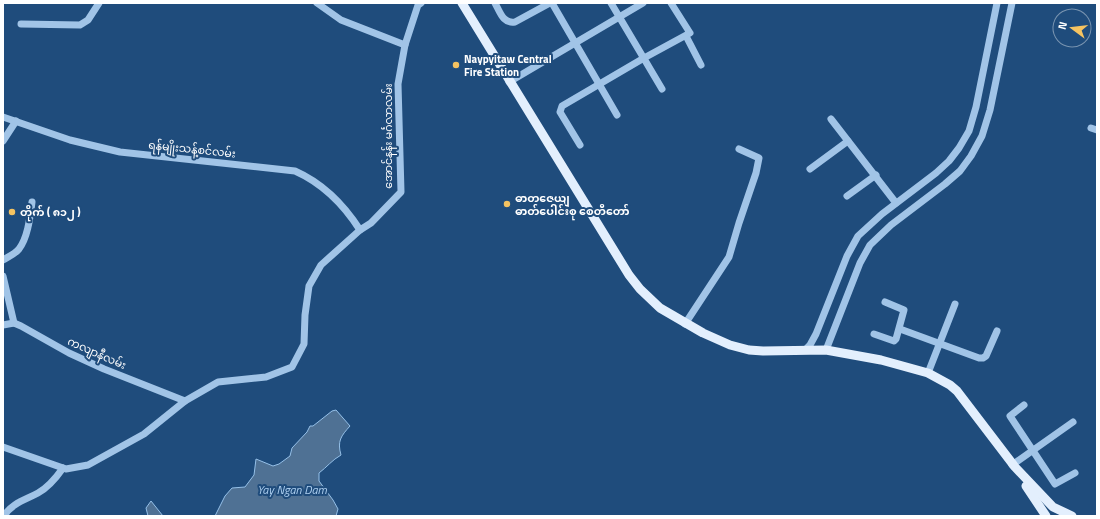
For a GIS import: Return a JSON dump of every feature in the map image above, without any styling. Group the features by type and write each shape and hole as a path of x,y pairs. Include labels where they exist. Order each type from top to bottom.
{"main road":[{"path":"462,3 509,82 629,275 640,289 660,308 685,324 730,345 749,350 826,350 881,360 928,373 950,385 957,391 1014,466 1046,516"},
{"path":"1014,466 1053,507 1072,516"}],"street":[{"path":"21,24 80,25 88,20 99,3"},
{"path":"316,3 341,20 405,45"},
{"name":"အောင်နန်း မင်္ဂလာလမ်း","path":"3,447 66,469 88,466 144,434 185,401 218,382 266,377 292,367 304,344 305,315 309,286 321,265 360,230 372,223 401,192 398,84 405,45 418,5 421,3"},
{"path":"495,3 505,20 510,23 515,22 551,3 617,115"},
{"path":"611,3 662,89"},
{"path":"509,82 574,42 643,3"},
{"path":"580,145 560,112 562,106 690,33 671,3"},
{"path":"805,350 810,345 816,334 847,256 858,236 889,208 936,173 949,161 969,131 976,107 997,3"},
{"path":"826,350 860,263 870,245 898,219 960,171 971,156 982,136 990,110 1012,3"},
{"path":"686,36 701,65"},
{"name":"ရန်မျိုးသန့်စင်လမ်း","path":"3,117 70,140 120,152 295,171 313,180 324,189 349,213 360,230"},
{"path":"832,119 896,203"},
{"path":"3,141 16,121"},
{"path":"810,169 848,140"},
{"path":"685,324 729,257 756,173 759,158 739,148"},
{"path":"847,196 876,175"},
{"path":"3,260 19,249 30,219 32,202"},
{"path":"889,208 898,219"},
{"path":"3,276 14,323 3,325"},
{"path":"874,334 895,341 900,329 904,310 885,302"},
{"path":"928,373 955,304"},
{"name":"ကလျာနီလမ်း","path":"14,323 104,369 185,401"},
{"path":"900,329 979,358 986,356 998,332"},
{"path":"1024,405 1010,416 1055,484 1075,473"},
{"path":"1014,466 1032,451 1073,422"},
{"path":"4,516 9,509 17,503 39,493 48,486 63,468"}],"water":[{"name":"Yay Ngan Dam","path":"336,410 350,426 344,433 340,442 339,446 341,455 319,473 319,481 338,509 336,516 215,516 225,496 232,488 245,487 254,475 256,459 273,466 279,464 290,456 292,448 307,432 310,426 313,426 332,411"},
{"path":"151,501 163,516 148,516 146,508"}],"place":[{"name":"Naypyitaw Central Fire Station","path":"456,65"},
{"name":"ဓာတုဇေယျ ဓာတ်ပေါင်းစု စေတီတော်","path":"507,204"},
{"name":"တိုက် ( ၈၁၂ )","path":"12,212"}]}
